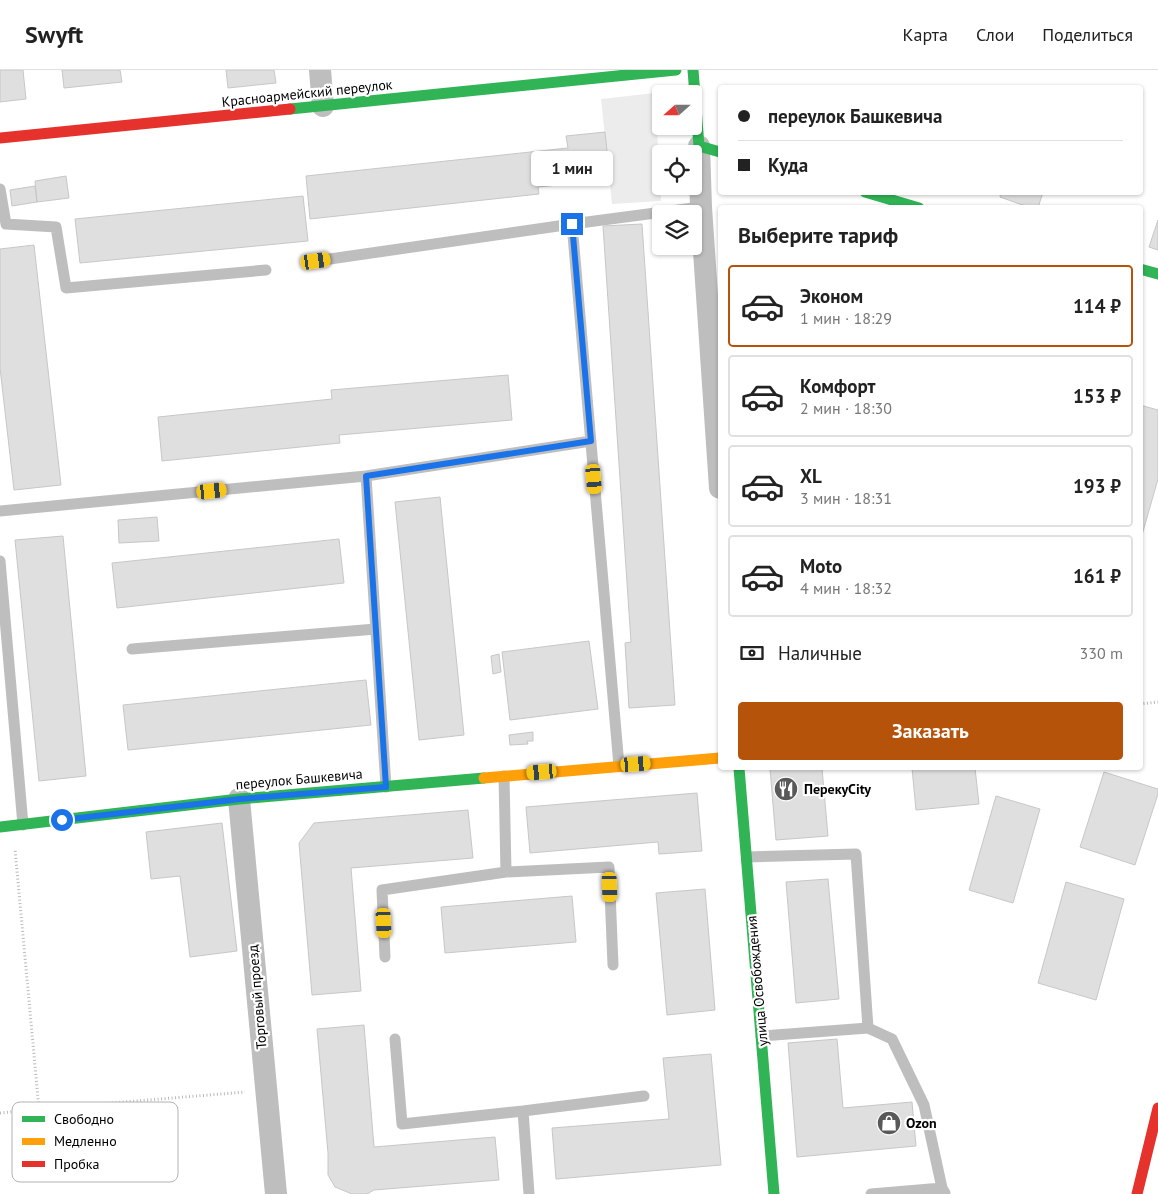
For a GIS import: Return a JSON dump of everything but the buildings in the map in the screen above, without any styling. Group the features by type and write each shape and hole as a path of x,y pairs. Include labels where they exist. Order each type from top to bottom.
{"street":[{"path":"320,70 323,106"},
{"name":"Красноармейский переулок","path":"0,138 676,70"},
{"path":"693,70 699,145"},
{"path":"702,147 718,151"},
{"path":"875,195 909,205"},
{"path":"702,222 718,458"},
{"path":"1143,270 1158,274"},
{"name":"переулок Башкевича","path":"0,827 240,799 718,758"},
{"name":"улица Освобождения","path":"740,770 774,1194"},
{"name":"Торговый проезд","path":"240,799 276,1194"},
{"path":"1137,1194 1158,1108"}],"lane":[{"path":"0,189 6,224 56,227 66,288 266,270"},
{"path":"316,261 652,213"},
{"path":"572,224 619,766"},
{"path":"0,511 366,476 591,441"},
{"path":"366,476 386,787"},
{"path":"0,561 18,825"},
{"path":"132,649 376,629"},
{"path":"504,776 506,872"},
{"path":"746,857 856,854 868,1028"},
{"path":"385,957 382,890 506,872 609,867 613,965"},
{"path":"761,1036 868,1028 892,1039 924,1104 944,1191 871,1194"},
{"path":"395,1039 402,1124 644,1096"},
{"path":"523,1111 529,1194"}],"path":[{"path":"1143,704 1158,702"},
{"path":"18,825 38,1102"},
{"path":"123,1102 266,1090"}],"shaded area":[{"path":"652,93 652,135 657,135 658,145 652,145 652,195 661,195 661,201 612,204 601,99"}],"traffic: fast":[{"path":"290,109 676,70"},
{"path":"693,70 699,146 718,151"},
{"path":"875,195 909,205"},
{"path":"1143,270 1158,274"},
{"path":"739,770 774,1194"},
{"path":"0,827 239,799 484,778"}],"traffic: slow":[{"path":"484,778 718,758"}],"traffic: jam":[{"path":"0,138 290,109"},
{"path":"1137,1194 1158,1108"}],"place":[{"name":"ПерекуCity","path":"786,789"},
{"name":"Ozon","path":"889,1123"}],"route":[{"path":"62,820 240,799 386,787 366,476 591,441 572,224"}]}
